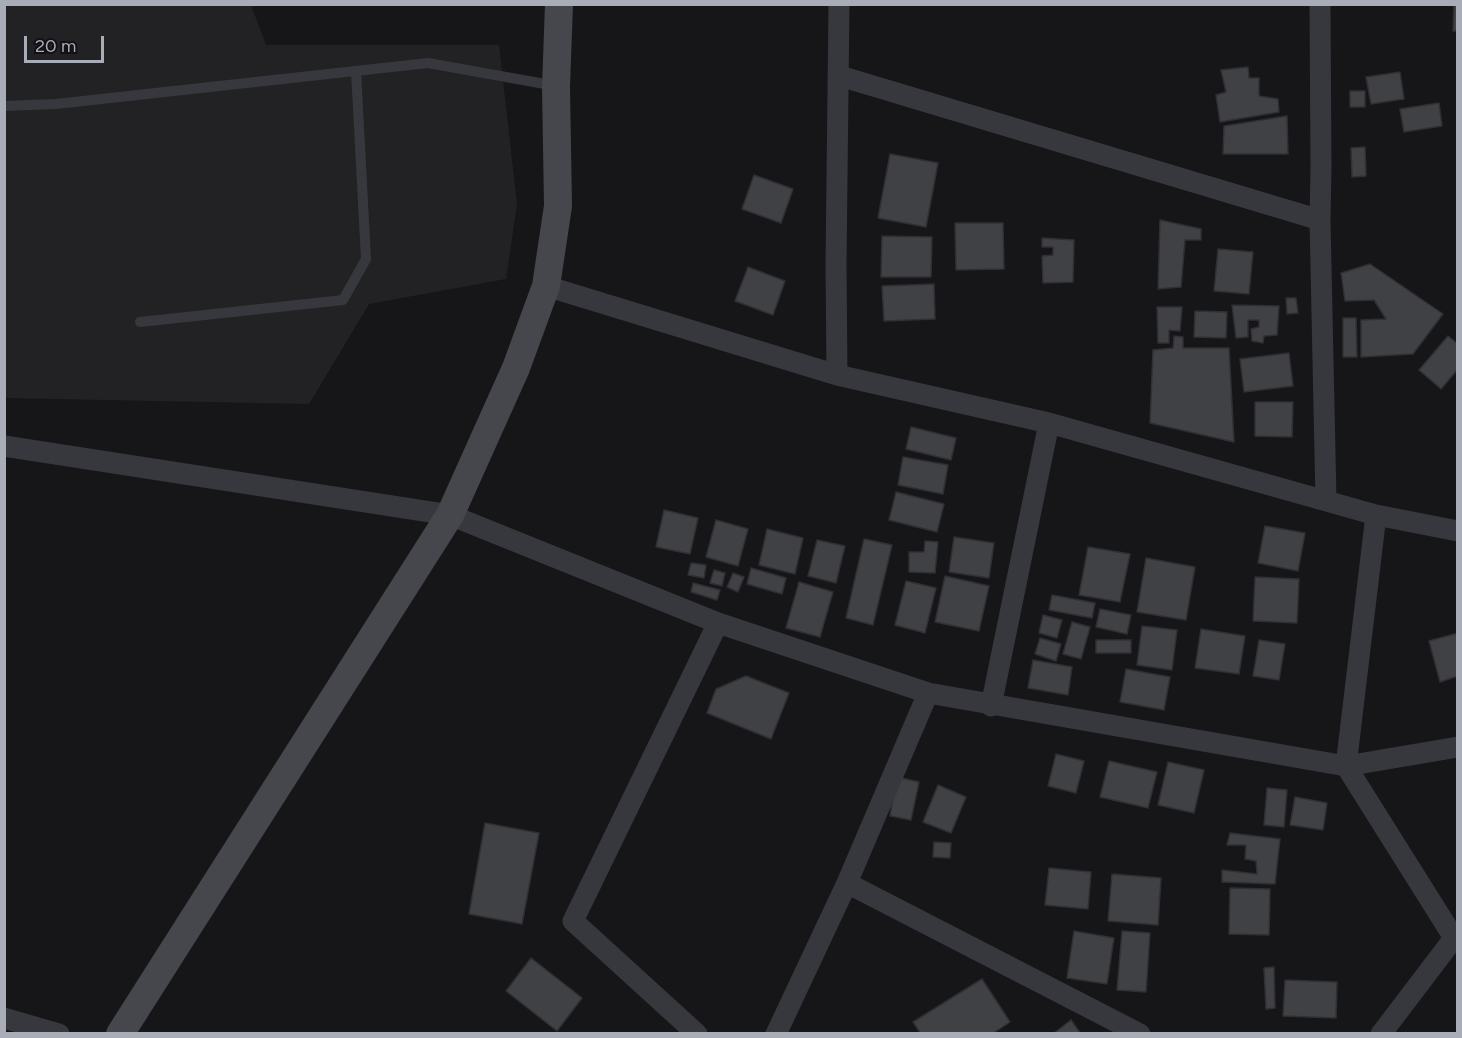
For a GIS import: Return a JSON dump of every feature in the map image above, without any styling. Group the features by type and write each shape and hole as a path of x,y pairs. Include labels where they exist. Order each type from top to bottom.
{"street":[{"path":"120,1034 450,515 516,368 546,286 558,206 556,87 559,4"},
{"path":"837,375 839,4"},
{"path":"1320,4 1322,168 1320,220 1326,500"},
{"path":"840,76 1320,220"},
{"path":"546,286 837,375 1048,423 1376,515 1458,531"},
{"path":"991,706 1048,423"},
{"path":"4,446 450,515 718,623 928,693 991,706 1347,766 1458,747"},
{"path":"1376,515 1347,766 1456,940 1381,1034"},
{"path":"697,1034 573,921 718,623"},
{"path":"776,1034 847,883 928,693"},
{"path":"847,883 1140,1034"},
{"path":"4,1018 31,1030 59,1034"}],"lane":[{"path":"4,106 56,104 429,63 556,87"},
{"path":"140,322 343,300 366,259 356,70"}],"shaded area":[{"path":"5,5 251,5 266,45 499,45 517,204 506,279 369,304 309,404 5,398"}],"building":[{"path":"1454,4 1458,4 1458,31 1453,31"},
{"path":"1248,67 1249,78 1259,78 1259,96 1278,99 1279,112 1220,122 1216,95 1226,92 1221,70"},
{"path":"1400,72 1404,99 1371,104 1366,77"},
{"path":"1350,91 1365,91 1365,107 1350,107"},
{"path":"1439,103 1442,126 1404,132 1400,109"},
{"path":"1287,116 1288,154 1223,154 1224,126"},
{"path":"1365,147 1366,176 1352,177 1351,148"},
{"path":"890,154 938,163 926,227 878,218"},
{"path":"754,175 793,189 781,223 742,209"},
{"path":"1160,220 1201,229 1201,240 1185,240 1181,287 1158,289"},
{"path":"955,223 1003,223 1004,269 956,270"},
{"path":"882,236 932,237 931,277 881,277"},
{"path":"1042,238 1074,240 1073,282 1043,283 1042,256 1053,255 1053,247 1042,247"},
{"path":"1218,249 1253,252 1249,294 1214,291"},
{"path":"1370,264 1443,314 1413,354 1361,357 1361,320 1386,319 1374,300 1345,301 1341,273"},
{"path":"748,267 785,281 773,315 735,301"},
{"path":"934,284 935,319 884,321 882,286"},
{"path":"1286,298 1296,298 1298,313 1287,314"},
{"path":"1232,305 1279,306 1277,335 1264,336 1263,343 1252,341 1251,329 1259,327 1259,320 1248,320 1248,337 1236,338"},
{"path":"1157,307 1182,307 1180,331 1169,330 1169,343 1158,343"},
{"path":"1195,311 1227,312 1226,338 1194,337"},
{"path":"1343,318 1356,318 1357,357 1343,357"},
{"path":"1174,336 1183,337 1183,348 1229,348 1234,442 1150,423 1153,350 1173,348"},
{"path":"1448,336 1458,344 1458,369 1441,389 1419,370"},
{"path":"1289,353 1293,386 1244,392 1240,359"},
{"path":"1255,402 1293,402 1292,437 1255,436"},
{"path":"911,427 956,438 951,460 906,449"},
{"path":"903,457 948,465 943,494 898,485"},
{"path":"896,492 944,504 937,532 889,520"},
{"path":"664,510 698,518 690,554 656,547"},
{"path":"716,520 748,529 738,566 706,557"},
{"path":"1265,526 1305,533 1298,571 1258,563"},
{"path":"767,529 803,538 795,574 759,565"},
{"path":"954,537 994,543 989,578 949,572"},
{"path":"864,539 892,545 873,625 846,618"},
{"path":"817,540 845,546 836,583 808,576"},
{"path":"925,541 938,542 935,573 909,572 909,552 924,552"},
{"path":"1088,547 1130,554 1120,602 1079,595"},
{"path":"1146,558 1195,567 1186,620 1137,612"},
{"path":"691,563 706,565 704,578 688,575"},
{"path":"751,568 786,578 782,594 747,584"},
{"path":"714,570 725,573 722,586 710,583"},
{"path":"733,573 744,577 738,592 727,587"},
{"path":"945,576 989,586 979,631 935,622"},
{"path":"1255,577 1299,579 1297,623 1253,621"},
{"path":"906,581 936,588 925,633 895,625"},
{"path":"799,582 833,592 820,637 786,628"},
{"path":"693,583 720,590 717,600 691,592"},
{"path":"1052,595 1095,603 1092,618 1049,610"},
{"path":"1100,609 1131,615 1127,634 1096,627"},
{"path":"1043,615 1062,620 1057,638 1039,633"},
{"path":"1072,622 1090,627 1081,659 1063,654"},
{"path":"1142,626 1177,630 1172,670 1137,665"},
{"path":"1201,629 1245,636 1239,674 1195,668"},
{"path":"1458,633 1458,676 1440,682 1429,641"},
{"path":"1040,638 1061,644 1056,661 1035,654"},
{"path":"1096,640 1131,640 1131,653 1096,653"},
{"path":"1259,640 1285,644 1279,680 1253,676"},
{"path":"1033,660 1072,667 1068,695 1028,688"},
{"path":"1126,669 1170,677 1164,710 1120,702"},
{"path":"746,676 789,693 771,739 707,713 716,689"},
{"path":"1056,754 1084,761 1076,793 1048,786"},
{"path":"1109,761 1157,772 1148,808 1100,797"},
{"path":"1168,762 1204,770 1194,813 1158,805"},
{"path":"897,777 919,782 911,820 890,816"},
{"path":"938,785 966,797 951,833 923,822"},
{"path":"1267,788 1287,790 1284,827 1264,825"},
{"path":"1295,797 1327,803 1323,830 1290,825"},
{"path":"485,823 539,833 522,924 469,914"},
{"path":"1230,833 1280,839 1275,884 1222,882 1222,870 1257,874 1256,861 1245,859 1246,845 1227,845"},
{"path":"934,842 951,843 950,858 933,857"},
{"path":"1049,868 1091,872 1088,909 1045,905"},
{"path":"1112,874 1161,878 1158,925 1108,921"},
{"path":"1230,888 1270,889 1269,935 1229,934"},
{"path":"1074,931 1114,938 1107,984 1067,978"},
{"path":"1122,931 1150,933 1146,992 1117,990"},
{"path":"531,958 582,998 557,1031 506,991"},
{"path":"1274,967 1275,1008 1266,1009 1264,968"},
{"path":"982,979 1010,1022 992,1034 921,1034 913,1022"},
{"path":"1285,980 1337,982 1336,1018 1283,1016"},
{"path":"1071,1020 1081,1034 1053,1034"}]}
